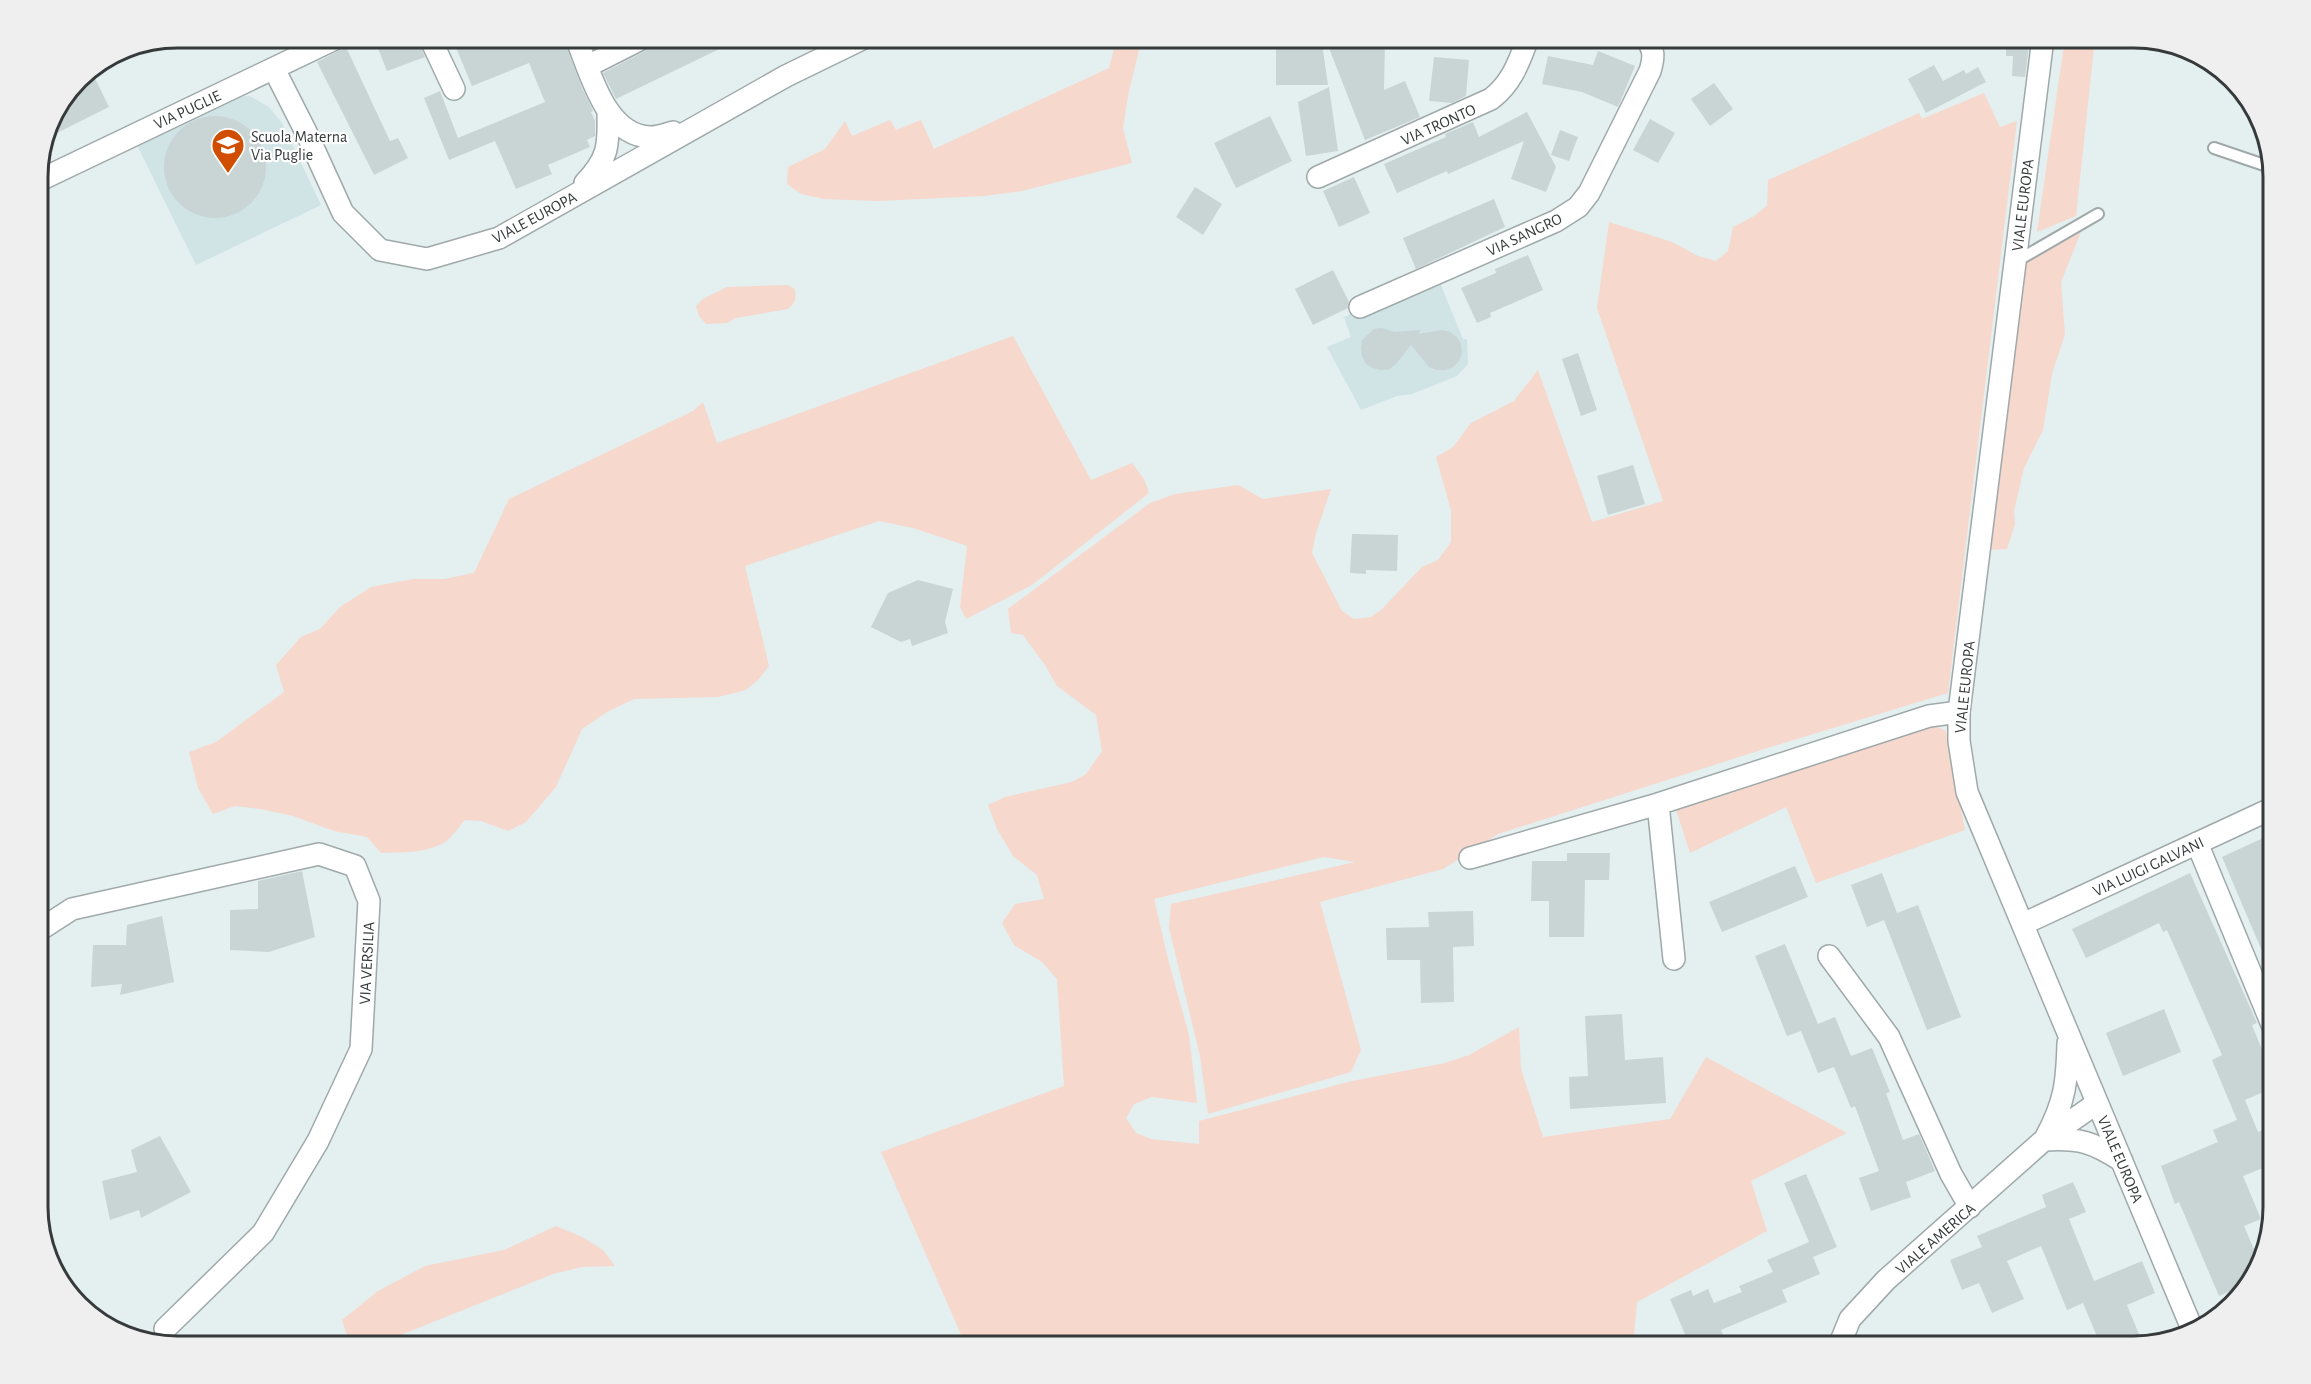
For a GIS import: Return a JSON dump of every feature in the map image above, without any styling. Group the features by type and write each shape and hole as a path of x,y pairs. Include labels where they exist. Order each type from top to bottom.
{"street":[{"name":"VIA PUGLIE","path":"48,176 317,48"},
{"path":"435,48 454,89"},
{"path":"580,48 608,113 618,124 640,136 652,137 694,128"},
{"path":"588,66 623,48"},
{"name":"VIALE EUROPA","path":"274,69 343,213 380,250 427,259 499,238 786,76 843,48"},
{"name":"VIA TRONTO","path":"1318,177 1491,99 1512,77 1524,48"},
{"name":"VIA SANGRO","path":"1360,307 1556,220 1578,207 1592,186 1650,70 1653,55 1652,48"},
{"name":"VIALE EUROPA","path":"2042,48 1959,712 1959,741 1967,792 2190,1323"},
{"path":"571,198 598,169 605,157 608,146 608,113"},
{"path":"1470,858 1658,804 1929,716 1959,712"},
{"path":"1658,804 1674,959"},
{"name":"VIA LUIGI GALVANI","path":"2022,924 2263,813"},
{"path":"2197,843 2263,1003"},
{"name":"VIA VERSILIA","path":"48,925 72,909 319,854 355,866 369,901 361,1049 318,1141 263,1233 165,1329"},
{"path":"1829,956 1889,1037 1951,1174 1970,1207"},
{"path":"2069,1036 2067,1081 2062,1103 2044,1140 2086,1141 2097,1145 2122,1161"},
{"name":"VIALE AMERICA","path":"1843,1336 1850,1319 1868,1299 2044,1140 2097,1103"}],"lane":[{"path":"2214,148 2263,164"},
{"path":"2015,262 2098,214"}],"shaded area":[{"path":"1114,48 1140,48 1123,128 1132,163 1022,191 984,196 878,201 824,199 801,194 787,184 788,167 825,149 845,121 852,136 890,120 896,130 921,120 934,149 1109,68"},
{"path":"2064,48 2094,48 2076,216 2037,232"},
{"path":"1984,93 2000,127 2017,121 1948,693 1498,834 1443,869 1320,902 1361,1050 1351,1072 1208,1114 1200,1056 1169,928 1171,904 1355,862 1324,857 1154,899 1189,1035 1197,1103 1152,1097 1134,1104 1126,1118 1136,1133 1151,1139 1199,1144 1199,1121 1352,1081 1445,1063 1469,1055 1519,1027 1521,1069 1543,1137 1670,1119 1706,1057 1847,1133 1751,1181 1767,1231 1637,1302 1634,1336 962,1336 881,1152 1064,1086 1057,979 1042,962 1014,945 1002,923 1015,904 1044,899 1037,875 1013,856 997,829 988,805 1005,797 1072,782 1086,774 1102,751 1096,715 1057,686 1023,635 1011,633 1008,609 1150,503 1175,494 1238,485 1263,499 1331,489 1316,533 1312,553 1342,611 1354,619 1371,617 1381,610 1422,567 1438,560 1451,542 1451,510 1436,457 1453,447 1471,423 1514,401 1538,370 1592,522 1663,501 1597,308 1609,222 1672,242 1698,256 1716,261 1728,251 1733,227 1767,206 1768,180 1919,113 1922,119"},
{"name":"Scuola Materna Via Puglie","path":"250,96 269,107 282,123 321,205 196,265 136,143 231,97"},
{"path":"2081,232 2061,282 2065,334 2052,374 2043,430 2024,468 2014,511 2015,524 2007,549 1989,550 2026,261"},
{"path":"1438,278 1463,339 1467,339 1468,364 1457,376 1412,394 1397,396 1361,410 1327,347 1351,337 1344,317"},
{"path":"788,285 795,289 795,295 794,302 788,309 736,318 727,323 706,324 699,316 696,306 703,299 727,287"},
{"path":"1013,336 1091,480 1132,463 1144,479 1149,493 1032,585 966,619 960,607 967,546 913,528 879,521 745,566 769,666 759,679 746,690 718,697 634,699 607,712 582,729 556,787 526,822 508,831 481,821 465,820 450,838 435,847 417,851 381,853 367,837 334,831 293,816 235,806 213,814 198,788 189,752 216,742 284,692 276,665 301,637 320,629 340,607 371,587 413,579 444,579 474,573 509,499 693,411 703,402 717,443"},
{"path":"1931,724 1946,731 1965,830 1816,883 1786,807 1690,853 1675,807"},
{"path":"556,1226 582,1237 603,1250 615,1266 582,1267 553,1274 398,1336 347,1336 342,1320 378,1291 425,1266 504,1250"}],"building":[{"path":"346,48 390,141 398,138 408,158 374,175 317,62"},
{"path":"378,48 421,48 425,57 387,71"},
{"path":"456,48 567,48 593,111 591,112 595,121 595,136 587,140 590,147 548,165 552,174 516,189 495,141 449,160 424,98 440,91 458,138 545,102 529,63 472,86"},
{"path":"721,48 616,99 603,73 649,49"},
{"path":"1276,48 1323,48 1328,85 1276,85"},
{"path":"1329,48 1385,48 1384,90 1405,81 1420,117 1365,140"},
{"path":"2006,48 2029,48 2025,77 2012,76 2013,56 2006,56"},
{"path":"1598,51 1635,66 1618,107 1582,92 1542,84 1548,56 1593,65"},
{"path":"1434,57 1469,60 1466,96 1452,103 1429,101"},
{"path":"1934,65 1943,81 1964,70 1966,74 1978,67 1986,82 1926,113 1908,79"},
{"path":"95,78 109,107 56,134 65,112"},
{"path":"1714,83 1733,109 1710,126 1691,99"},
{"path":"1329,87 1338,151 1306,156 1298,102"},
{"path":"1527,112 1556,167 1546,192 1511,179 1524,141 1397,193 1384,164 1446,137 1445,134 1473,122 1479,137"},
{"path":"215,116 234,120 251,131 262,148 266,167 262,186 251,203 234,214 215,218 196,214 179,203 168,186 164,167 168,148 179,131 196,120"},
{"path":"1270,116 1292,161 1236,188 1214,143"},
{"path":"1650,119 1675,133 1658,163 1633,150"},
{"path":"1560,130 1578,137 1569,161 1551,155"},
{"path":"1354,177 1370,213 1339,227 1323,191"},
{"path":"1195,187 1222,204 1203,235 1176,217"},
{"path":"1494,199 1505,227 1416,269 1403,238"},
{"path":"1528,255 1543,290 1490,313 1491,317 1477,323 1461,288 1496,273 1495,269"},
{"path":"1333,270 1349,302 1348,308 1313,325 1295,289"},
{"path":"1382,328 1394,332 1421,330 1418,334 1442,330 1450,332 1461,344 1462,353 1459,361 1453,367 1437,370 1429,367 1411,345 1390,369 1373,368 1366,364 1362,356 1362,340 1374,329"},
{"path":"1578,353 1597,410 1581,416 1562,359"},
{"path":"1633,465 1645,504 1608,515 1597,476"},
{"path":"1352,534 1398,535 1397,571 1366,570 1366,574 1350,573"},
{"path":"918,580 953,589 945,622 948,633 912,646 910,639 901,642 871,627 888,593"},
{"path":"2263,838 2263,953 2222,857"},
{"path":"1567,853 1610,853 1609,880 1585,880 1584,937 1549,937 1549,901 1531,901 1532,861 1567,861"},
{"path":"1795,866 1808,897 1722,932 1709,902"},
{"path":"302,871 315,937 269,952 230,950 230,910 258,909 258,881"},
{"path":"1882,873 1897,913 1918,905 1961,1017 1927,1030 1884,920 1867,927 1851,885"},
{"path":"2190,873 2257,1023 2252,1025 2263,1052 2263,1092 2245,1100 2258,1132 2263,1130 2263,1168 2243,1176 2261,1219 2244,1226 2255,1251 2246,1272 2232,1290 2219,1296 2179,1202 2175,1204 2161,1166 2218,1142 2213,1130 2237,1120 2212,1060 2222,1055 2167,930 2163,932 2159,923 2086,958 2072,929"},
{"path":"1473,911 1474,946 1453,947 1454,1002 1421,1003 1420,960 1387,960 1386,928 1429,927 1428,912"},
{"path":"162,916 174,982 120,995 122,984 91,987 93,945 126,945 127,925"},
{"path":"1785,944 1818,1024 1835,1017 1851,1056 1872,1048 1890,1092 1886,1093 1903,1140 1919,1134 1935,1171 1906,1182 1911,1197 1871,1211 1859,1178 1879,1171 1855,1106 1851,1108 1834,1067 1818,1073 1801,1031 1787,1036 1755,956"},
{"path":"2164,1009 2181,1052 2123,1076 2106,1033"},
{"path":"1622,1014 1625,1060 1663,1057 1666,1103 1570,1109 1569,1077 1588,1076 1585,1016"},
{"path":"160,1136 191,1192 141,1218 139,1210 110,1220 102,1181 137,1172 131,1150"},
{"path":"1806,1174 1837,1247 1813,1257 1820,1274 1782,1290 1787,1302 1721,1330 1723,1336 1686,1336 1670,1299 1691,1290 1693,1296 1708,1289 1714,1303 1742,1292 1739,1286 1773,1272 1767,1260 1809,1242 1784,1183"},
{"path":"2073,1182 2086,1212 2069,1219 2094,1281 2142,1261 2155,1293 2127,1305 2140,1336 2097,1336 2083,1303 2067,1310 2041,1246 2007,1261 2024,1299 1992,1313 1979,1283 1962,1290 1950,1260 1982,1247 1977,1236 2046,1207 2042,1195"}],"place":[{"name":"Scuola Materna Via Puglie","path":"228,174"}]}
